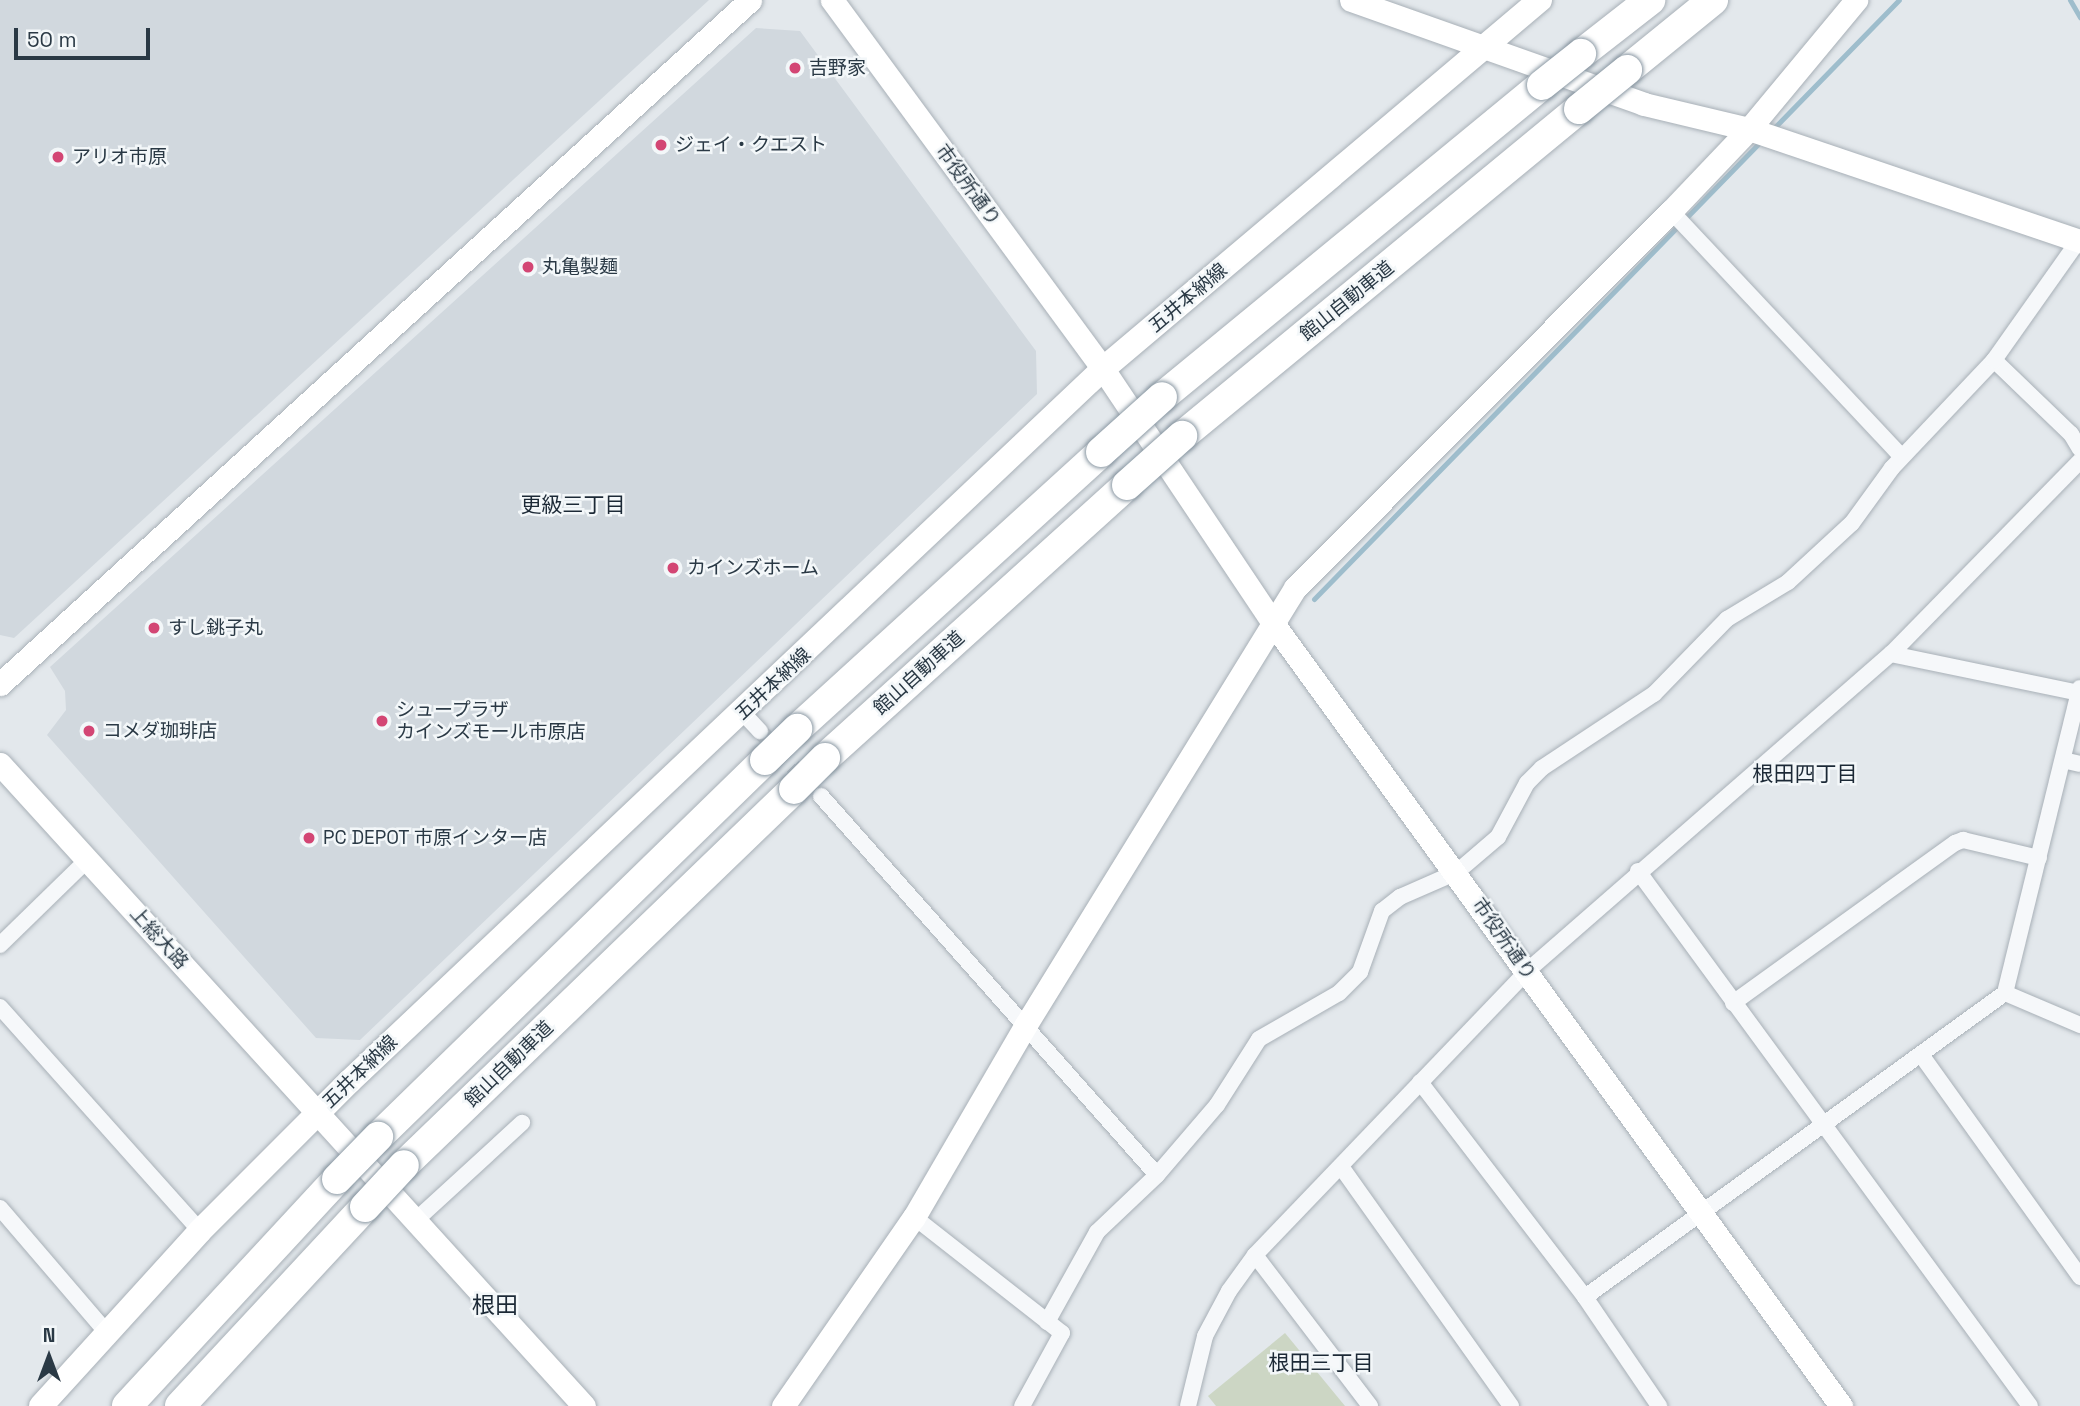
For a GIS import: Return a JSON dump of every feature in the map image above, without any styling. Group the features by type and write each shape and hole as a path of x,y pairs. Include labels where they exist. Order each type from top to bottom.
{"highway":[{"name":"館山自動車道","path":"127,1406 337,1178 762,746 797,729 1162,397 1542,85 1650,0"},
{"name":"館山自動車道","path":"180,1406 404,1166 807,793 825,758 1182,436 1713,0"}],"main road":[{"name":"五井本納線","path":"41,1406 200,1231 318,1112 743,713 1103,369 1540,0"}],"street":[{"path":"0,684 750,0"},
{"name":"市役所通り","path":"832,0 1103,369 1173,468 1275,626 1457,872 1841,1406"},
{"path":"1047,1322 1097,1232 1157,1175 1217,1105 1259,1039 1339,993 1360,972 1382,911 1400,897 1457,872 1498,837 1535,775 1654,694 1727,619 1788,582 1852,523 1902,457 1994,360 2079,241 1749,129 1644,104 1486,45 1351,0"},
{"path":"783,1406 914,1217 1025,1026 1275,626 1295,589 1671,211 1749,129 1856,0"},
{"path":"1671,211 1902,457"},
{"path":"1994,360 2071,434 2080,449"},
{"path":"1188,1406 1205,1336 1228,1291 1255,1255 1342,1168 1420,1082 1527,972 1638,871 1891,654 2080,461"},
{"path":"1585,1297 1703,1214 1820,1124 1922,1056 2005,993 2080,691 1891,654"},
{"path":"743,713 762,746"},
{"path":"2063,760 2080,764"},
{"name":"上総大路","path":"0,764 583,1406"},
{"path":"807,793 1025,1026 1157,1175"},
{"path":"1733,1003 1955,843 1963,840 2039,858"},
{"path":"0,945 88,860"},
{"path":"1638,871 1820,1124 2030,1406"},
{"path":"2005,993 2080,1025"},
{"path":"0,1007 200,1231"},
{"path":"1922,1056 2080,1277"},
{"path":"1420,1082 1585,1297 1659,1406"},
{"path":"416,1220 522,1123"},
{"path":"1342,1168 1511,1406"},
{"path":"0,1208 107,1333"},
{"path":"914,1217 1062,1333 1022,1406"},
{"path":"1255,1255 1370,1406"}],"shaded area":[{"path":"0,0 709,0 14,638 0,635"},
{"path":"756,28 800,31 1036,351 1037,394 360,1040 316,1038 47,735 66,710 65,691 50,667"}],"green space":[{"path":"1285,1333 1345,1406 1216,1406 1208,1396"}],"waterway":[{"path":"1771,131 1899,0"},
{"path":"2070,0 2080,17"},
{"path":"1314,599 1762,140"}],"tunnel":[{"path":"760,731 807,782"}],"place":[{"name":"吉野家","path":"795,68"},
{"name":"ジェイ・クエスト","path":"661,145"},
{"name":"アリオ市原","path":"58,157"},
{"name":"丸亀製麺","path":"528,267"},
{"name":"カインズホーム","path":"673,568"},
{"name":"すし銚子丸","path":"154,628"},
{"name":"シュープラザ カインズモール市原店","path":"382,721"},
{"name":"コメダ珈琲店","path":"89,731"},
{"name":"PC DEPOT 市原インター店","path":"309,838"}],"district":[{"name":"更級三丁目","path":"573,505"},
{"name":"根田四丁目","path":"1805,774"},
{"name":"根田","path":"495,1305"},
{"name":"根田三丁目","path":"1321,1363"}]}
